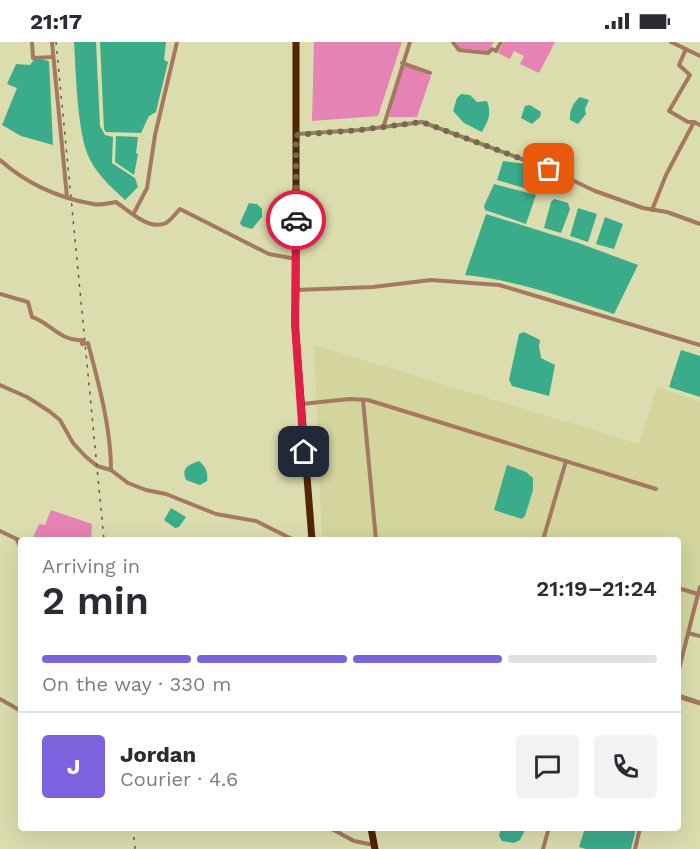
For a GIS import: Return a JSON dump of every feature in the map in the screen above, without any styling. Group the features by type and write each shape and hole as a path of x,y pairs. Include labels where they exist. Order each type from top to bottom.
{"highway":[{"path":"296,42 295,324 312,537"},
{"path":"371,831 375,847"}],"street":[{"path":"32,42 33,58 53,57"},
{"path":"52,42 67,197"},
{"path":"134,213 147,188 155,135 177,42"},
{"path":"383,128 410,42"},
{"path":"453,42 459,50 488,53 492,49 496,51 501,42"},
{"path":"671,42 700,56"},
{"path":"686,49 679,65 690,75 669,111 688,122 700,125"},
{"path":"402,63 430,73"},
{"path":"296,135 383,128 422,122 549,169 595,191 700,224"},
{"path":"652,210 666,175 694,122"},
{"path":"0,160 15,174 67,197 95,205 116,202 134,213 139,219 157,225 167,222 180,209 269,254 296,259"},
{"path":"296,290 373,287 431,280 499,285 700,345"},
{"path":"0,294 28,302 32,317 44,320 50,329 60,334 76,341 82,340 82,344 88,344 105,417 111,452 111,471"},
{"path":"0,385 27,397 49,411 60,420 73,443 85,456 97,466 111,471 128,483 166,494 216,514 256,521 288,537"},
{"path":"301,405 349,399 399,408 656,489"},
{"path":"363,400 376,537"},
{"path":"544,537 566,461"},
{"path":"0,531 18,540"},
{"path":"681,661 700,588"},
{"path":"681,589 698,594"},
{"path":"688,633 700,636"},
{"path":"681,696 700,702"},
{"path":"0,699 18,709"},
{"path":"336,831 354,841 375,847"},
{"path":"543,849 549,831"},
{"path":"635,849 639,831"}],"shaded area":[{"path":"74,42 96,42 100,126 105,135 113,137 112,163 135,178 138,187 125,200 98,173 87,153 79,114"},
{"path":"100,42 166,42 164,60 168,62 156,112 149,116 141,133 106,132 104,129"},
{"path":"314,42 402,42 378,116 312,121"},
{"path":"456,42 494,42 488,51 460,48"},
{"path":"504,42 555,42 539,73 520,64 524,56 514,51 510,59 498,53"},
{"path":"35,58 49,61 53,145 21,136 2,125 17,88 7,84 16,64 30,65"},
{"path":"402,64 431,76 417,117 389,117"},
{"path":"461,94 470,95 477,102 487,101 489,117 482,132 464,123 453,111 457,98"},
{"path":"580,97 589,100 585,109 586,114 578,124 570,120 570,117 572,107"},
{"path":"530,105 541,112 540,117 532,124 521,118 525,106"},
{"path":"116,136 138,137 134,175 115,162"},
{"path":"503,161 526,164 544,173 538,192 497,180"},
{"path":"494,184 536,195 526,224 485,210 484,206"},
{"path":"554,199 568,203 570,209 561,233 544,228 551,202"},
{"path":"249,203 257,204 262,209 262,217 252,229 240,223"},
{"path":"578,208 597,214 588,242 570,236"},
{"path":"486,214 576,242 638,265 614,314 522,285 465,275"},
{"path":"605,217 623,224 614,249 596,244"},
{"path":"524,332 540,340 541,358 555,365 549,396 512,386 509,380 519,334"},
{"path":"314,345 639,444 657,387 700,402 700,590 681,662 681,537 322,537"},
{"path":"681,350 700,356 700,397 669,387"},
{"path":"199,461 207,475 207,481 200,485 186,480 184,473 189,466"},
{"path":"507,465 526,472 533,478 533,490 522,519 494,510"},
{"path":"171,508 186,517 179,527 175,528 164,520"},
{"path":"51,510 92,524 91,537 33,537 39,524 45,525"},
{"path":"500,831 524,831 520,840 514,843 502,841 499,836"},
{"path":"584,831 635,831 631,849 579,847"}],"railway":[{"path":"56,42 104,537"},
{"path":"133,831 135,849"}],"way so far":[{"path":"296,220 296,135 383,128 422,122 549,169"}],"route":[{"path":"296,220 295,324 304,452"}]}
